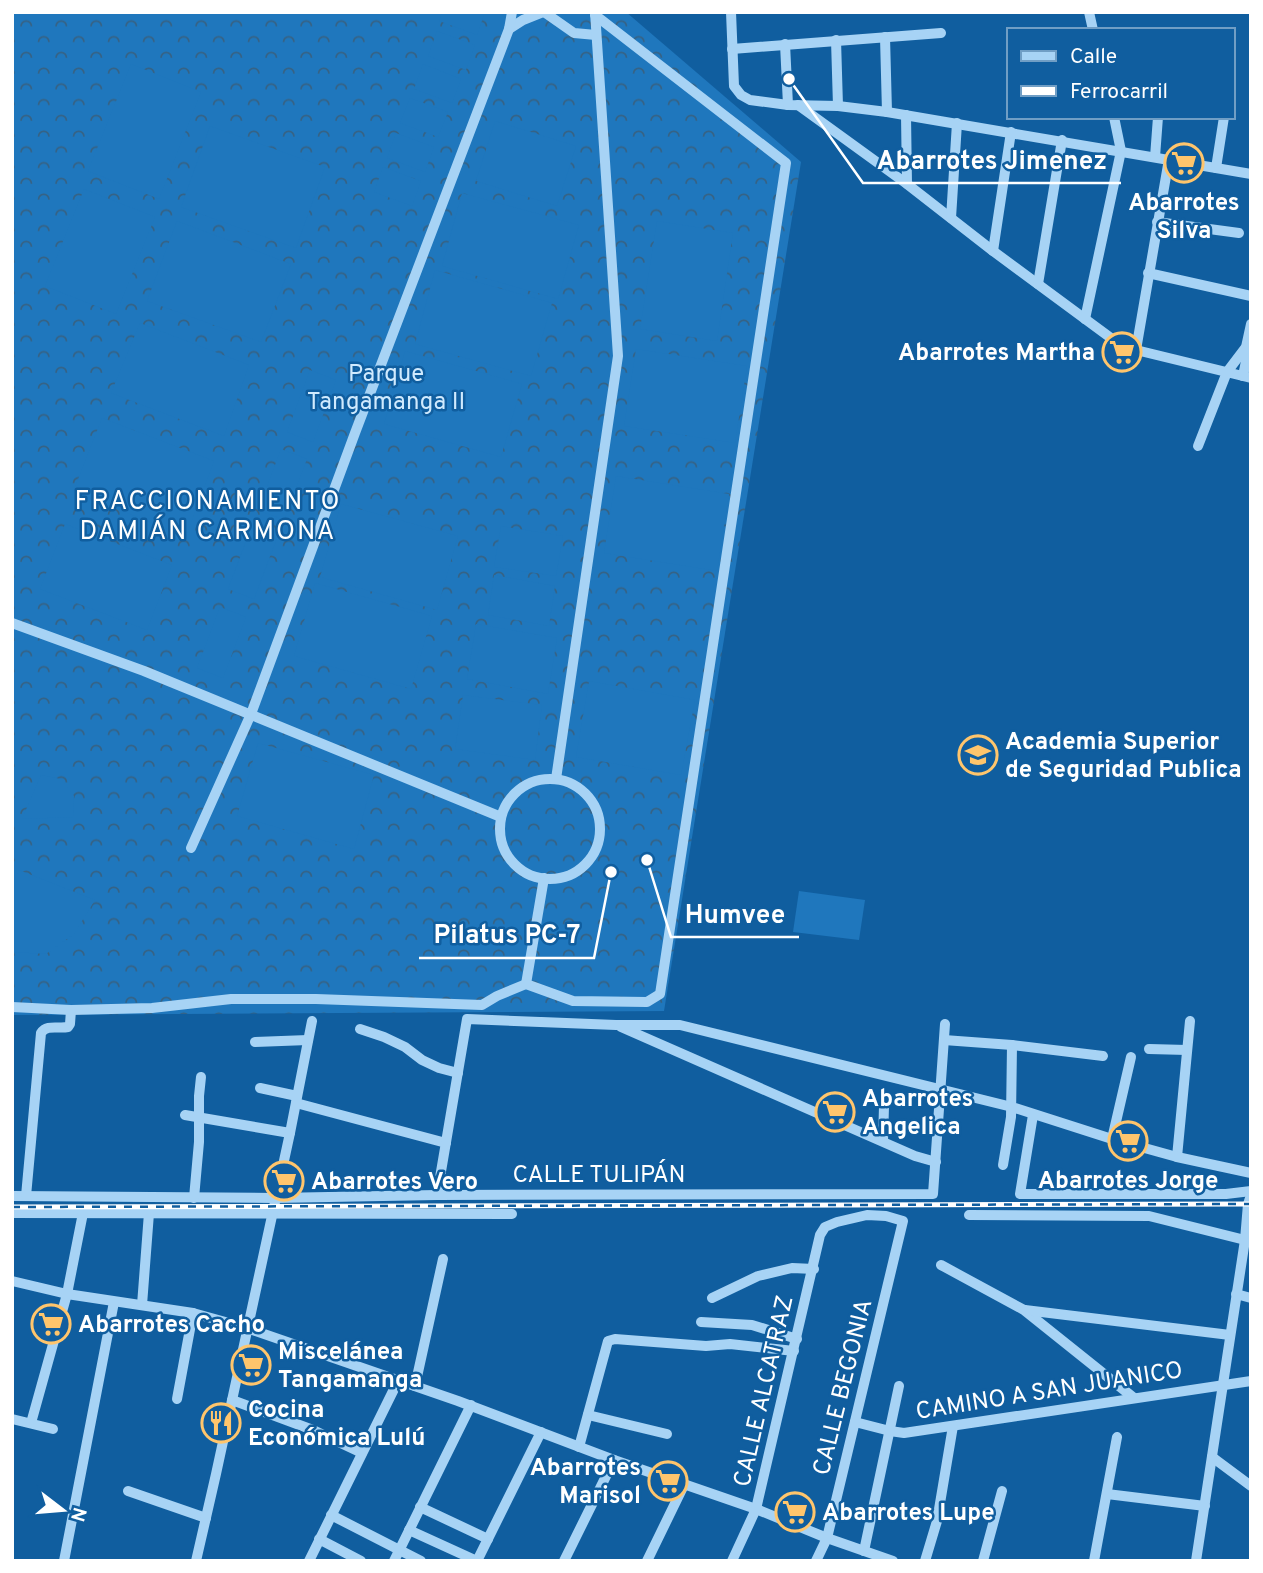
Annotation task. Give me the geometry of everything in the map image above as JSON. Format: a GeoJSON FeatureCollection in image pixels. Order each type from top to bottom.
{"type":"FeatureCollection","features":[{"type":"Feature","properties":{"kind":"street"},"geometry":{"type":"LineString","coordinates":[[191,848],[251,714],[509,29],[512,12]]}},
{"type":"Feature","properties":{"kind":"street"},"geometry":{"type":"LineString","coordinates":[[509,29],[543,12],[574,33],[596,35]]}},
{"type":"Feature","properties":{"kind":"street"},"geometry":{"type":"LineString","coordinates":[[731,12],[734,86],[741,95],[750,100],[887,112],[1251,174]]}},
{"type":"Feature","properties":{"kind":"street"},"geometry":{"type":"LineString","coordinates":[[556,779],[618,356],[595,14]]}},
{"type":"Feature","properties":{"kind":"street"},"geometry":{"type":"LineString","coordinates":[[12,1007],[71,1010],[152,1008],[231,999],[482,1005],[526,984],[573,1001],[647,1002],[660,994],[786,163],[595,14]]}},
{"type":"Feature","properties":{"kind":"street"},"geometry":{"type":"LineString","coordinates":[[732,49],[942,33]]}},
{"type":"Feature","properties":{"kind":"street"},"geometry":{"type":"LineString","coordinates":[[885,37],[887,112]]}},
{"type":"Feature","properties":{"kind":"street"},"geometry":{"type":"LineString","coordinates":[[835,40],[838,106]]}},
{"type":"Feature","properties":{"kind":"street"},"geometry":{"type":"LineString","coordinates":[[785,44],[793,105],[907,184],[1119,344],[1247,377],[1246,347],[1251,324]]}},
{"type":"Feature","properties":{"kind":"street"},"geometry":{"type":"LineString","coordinates":[[906,115],[907,184]]}},
{"type":"Feature","properties":{"kind":"street"},"geometry":{"type":"LineString","coordinates":[[1085,319],[1121,151],[1114,119]]}},
{"type":"Feature","properties":{"kind":"street"},"geometry":{"type":"LineString","coordinates":[[1154,157],[1158,119]]}},
{"type":"Feature","properties":{"kind":"street"},"geometry":{"type":"LineString","coordinates":[[1216,168],[1224,119]]}},
{"type":"Feature","properties":{"kind":"street"},"geometry":{"type":"LineString","coordinates":[[951,218],[957,123]]}},
{"type":"Feature","properties":{"kind":"street"},"geometry":{"type":"LineString","coordinates":[[993,251],[1011,132]]}},
{"type":"Feature","properties":{"kind":"street"},"geometry":{"type":"LineString","coordinates":[[1038,284],[1062,140]]}},
{"type":"Feature","properties":{"kind":"street"},"geometry":{"type":"LineString","coordinates":[[1136,350],[1169,159]]}},
{"type":"Feature","properties":{"kind":"street"},"geometry":{"type":"LineString","coordinates":[[1157,222],[1240,233]]}},
{"type":"Feature","properties":{"kind":"street"},"geometry":{"type":"LineString","coordinates":[[1148,273],[1251,296]]}},
{"type":"Feature","properties":{"kind":"street"},"geometry":{"type":"LineString","coordinates":[[1198,446],[1227,373],[1246,347]]}},
{"type":"Feature","properties":{"kind":"street"},"geometry":{"type":"LineString","coordinates":[[12,623],[144,671],[501,817]]}},
{"type":"Feature","properties":{"kind":"street"},"geometry":{"type":"LineString","coordinates":[[556,779],[581,789],[592,802],[599,818],[600,836],[594,852],[584,866],[573,874],[556,879],[523,871],[510,859],[502,844],[500,827],[508,801],[521,788],[536,780],[556,779]]}},
{"type":"Feature","properties":{"kind":"street"},"geometry":{"type":"LineString","coordinates":[[526,984],[544,878]]}},
{"type":"Feature","properties":{"kind":"street"},"geometry":{"type":"LineString","coordinates":[[26,1196],[41,1033],[48,1027],[68,1027],[71,1010]]}},
{"type":"Feature","properties":{"kind":"street"},"geometry":{"type":"LineString","coordinates":[[437,1195],[467,1019],[680,1025],[1012,1107],[1177,1157],[1251,1173]]}},
{"type":"Feature","properties":{"kind":"street"},"geometry":{"type":"LineString","coordinates":[[196,1561],[312,1021]]}},
{"type":"Feature","properties":{"kind":"street"},"geometry":{"type":"LineString","coordinates":[[1177,1157],[1190,1021]]}},
{"type":"Feature","properties":{"kind":"street"},"geometry":{"type":"LineString","coordinates":[[616,1025],[915,1156],[936,1161],[945,1024]]}},
{"type":"Feature","properties":{"kind":"street"},"geometry":{"type":"LineString","coordinates":[[360,1029],[395,1042],[439,1068],[458,1073]]}},
{"type":"Feature","properties":{"kind":"street"},"geometry":{"type":"LineString","coordinates":[[254,1042],[308,1040]]}},
{"type":"Feature","properties":{"kind":"street"},"geometry":{"type":"LineString","coordinates":[[944,1040],[1103,1056]]}},
{"type":"Feature","properties":{"kind":"street"},"geometry":{"type":"LineString","coordinates":[[1003,1165],[1012,1107],[1012,1045]]}},
{"type":"Feature","properties":{"kind":"street"},"geometry":{"type":"LineString","coordinates":[[1149,1049],[1187,1051]]}},
{"type":"Feature","properties":{"kind":"street"},"geometry":{"type":"LineString","coordinates":[[1112,1139],[1131,1057]]}},
{"type":"Feature","properties":{"kind":"street"},"geometry":{"type":"LineString","coordinates":[[194,1198],[201,1077]]}},
{"type":"Feature","properties":{"kind":"street"},"geometry":{"type":"LineString","coordinates":[[260,1088],[446,1143]]}},
{"type":"Feature","properties":{"kind":"street"},"geometry":{"type":"LineString","coordinates":[[883,1141],[884,1106]]}},
{"type":"Feature","properties":{"kind":"street"},"geometry":{"type":"LineString","coordinates":[[185,1115],[290,1133]]}},
{"type":"Feature","properties":{"kind":"street"},"geometry":{"type":"LineString","coordinates":[[1033,1115],[1020,1194],[1251,1193],[1196,1561]]}},
{"type":"Feature","properties":{"kind":"street","name":"CALLE TULIPÁN"},"geometry":{"type":"LineString","coordinates":[[12,1196],[275,1198],[933,1194],[936,1161]]}},
{"type":"Feature","properties":{"kind":"street"},"geometry":{"type":"LineString","coordinates":[[12,1213],[512,1214]]}},
{"type":"Feature","properties":{"kind":"street"},"geometry":{"type":"LineString","coordinates":[[31,1423],[67,1294],[83,1213]]}},
{"type":"Feature","properties":{"kind":"street"},"geometry":{"type":"LineString","coordinates":[[142,1306],[149,1213]]}},
{"type":"Feature","properties":{"kind":"street","name":"CALLE ALCATRAZ"},"geometry":{"type":"LineString","coordinates":[[732,1561],[756,1509],[820,1236],[825,1227],[836,1222],[867,1215],[904,1221]]}},
{"type":"Feature","properties":{"kind":"street"},"geometry":{"type":"LineString","coordinates":[[969,1215],[1149,1216],[1245,1240]]}},
{"type":"Feature","properties":{"kind":"street","name":"CALLE BEGONIA"},"geometry":{"type":"LineString","coordinates":[[816,1561],[827,1538],[904,1221]]}},
{"type":"Feature","properties":{"kind":"street"},"geometry":{"type":"LineString","coordinates":[[415,1386],[443,1259]]}},
{"type":"Feature","properties":{"kind":"street"},"geometry":{"type":"LineString","coordinates":[[941,1265],[1024,1310],[1134,1398]]}},
{"type":"Feature","properties":{"kind":"street"},"geometry":{"type":"LineString","coordinates":[[712,1298],[758,1276],[792,1268],[814,1269]]}},
{"type":"Feature","properties":{"kind":"street"},"geometry":{"type":"LineString","coordinates":[[12,1281],[67,1294],[193,1313],[247,1328],[471,1405],[893,1561]]}},
{"type":"Feature","properties":{"kind":"street"},"geometry":{"type":"LineString","coordinates":[[1237,1294],[1251,1298]]}},
{"type":"Feature","properties":{"kind":"street"},"geometry":{"type":"LineString","coordinates":[[64,1561],[114,1302]]}},
{"type":"Feature","properties":{"kind":"street"},"geometry":{"type":"LineString","coordinates":[[1024,1310],[1230,1335]]}},
{"type":"Feature","properties":{"kind":"street"},"geometry":{"type":"LineString","coordinates":[[177,1399],[193,1313]]}},
{"type":"Feature","properties":{"kind":"street"},"geometry":{"type":"LineString","coordinates":[[701,1322],[752,1325],[797,1339]]}},
{"type":"Feature","properties":{"kind":"street"},"geometry":{"type":"LineString","coordinates":[[579,1447],[608,1341],[615,1339],[706,1346],[730,1344],[794,1351]]}},
{"type":"Feature","properties":{"kind":"street"},"geometry":{"type":"LineString","coordinates":[[311,1560],[398,1381]]}},
{"type":"Feature","properties":{"kind":"street","name":"CAMINO A SAN JUANICO"},"geometry":{"type":"LineString","coordinates":[[855,1422],[904,1433],[1251,1381]]}},
{"type":"Feature","properties":{"kind":"street"},"geometry":{"type":"LineString","coordinates":[[864,1551],[899,1386]]}},
{"type":"Feature","properties":{"kind":"street"},"geometry":{"type":"LineString","coordinates":[[232,1400],[313,1430],[362,1453]]}},
{"type":"Feature","properties":{"kind":"street"},"geometry":{"type":"LineString","coordinates":[[394,1561],[471,1405]]}},
{"type":"Feature","properties":{"kind":"street"},"geometry":{"type":"LineString","coordinates":[[587,1415],[667,1434]]}},
{"type":"Feature","properties":{"kind":"street"},"geometry":{"type":"LineString","coordinates":[[12,1419],[53,1429]]}},
{"type":"Feature","properties":{"kind":"street"},"geometry":{"type":"LineString","coordinates":[[925,1561],[937,1521],[953,1426]]}},
{"type":"Feature","properties":{"kind":"street"},"geometry":{"type":"LineString","coordinates":[[409,1530],[477,1561],[541,1432]]}},
{"type":"Feature","properties":{"kind":"street"},"geometry":{"type":"LineString","coordinates":[[1094,1561],[1117,1437]]}},
{"type":"Feature","properties":{"kind":"street"},"geometry":{"type":"LineString","coordinates":[[1212,1457],[1251,1486]]}},
{"type":"Feature","properties":{"kind":"street"},"geometry":{"type":"LineString","coordinates":[[564,1561],[614,1460]]}},
{"type":"Feature","properties":{"kind":"street"},"geometry":{"type":"LineString","coordinates":[[647,1561],[684,1485]]}},
{"type":"Feature","properties":{"kind":"street"},"geometry":{"type":"LineString","coordinates":[[983,1561],[1002,1491]]}},
{"type":"Feature","properties":{"kind":"street"},"geometry":{"type":"LineString","coordinates":[[128,1492],[206,1518]]}},
{"type":"Feature","properties":{"kind":"street"},"geometry":{"type":"LineString","coordinates":[[1107,1494],[1205,1506]]}},
{"type":"Feature","properties":{"kind":"street"},"geometry":{"type":"LineString","coordinates":[[421,1507],[488,1539]]}},
{"type":"Feature","properties":{"kind":"street"},"geometry":{"type":"LineString","coordinates":[[331,1516],[421,1561]]}},
{"type":"Feature","properties":{"kind":"street"},"geometry":{"type":"LineString","coordinates":[[319,1539],[361,1561]]}},
{"type":"Feature","properties":{"kind":"green space","name":"Parque Tangamanga II"},"geometry":{"type":"Polygon","coordinates":[[[12,12],[626,12],[801,162],[664,1011],[12,1015],[12,12]]]}},
{"type":"Feature","properties":{"kind":"green space"},"geometry":{"type":"Polygon","coordinates":[[[442,12],[485,12],[477,35],[439,21],[442,12]]]}},
{"type":"Feature","properties":{"kind":"green space"},"geometry":{"type":"Polygon","coordinates":[[[437,31],[475,45],[466,70],[428,56],[437,31]]]}},
{"type":"Feature","properties":{"kind":"green space"},"geometry":{"type":"Polygon","coordinates":[[[131,64],[201,92],[159,199],[88,171],[131,64]]]}},
{"type":"Feature","properties":{"kind":"green space"},"geometry":{"type":"Polygon","coordinates":[[[423,64],[461,79],[452,103],[414,89],[423,64]]]}},
{"type":"Feature","properties":{"kind":"green space"},"geometry":{"type":"Polygon","coordinates":[[[410,98],[448,112],[438,137],[400,123],[410,98]]]}},
{"type":"Feature","properties":{"kind":"green space"},"geometry":{"type":"Polygon","coordinates":[[[495,121],[576,146],[557,206],[476,181],[495,121]]]}},
{"type":"Feature","properties":{"kind":"green space"},"geometry":{"type":"Polygon","coordinates":[[[210,126],[325,167],[296,248],[181,207],[210,126]]]}},
{"type":"Feature","properties":{"kind":"green space"},"geometry":{"type":"Polygon","coordinates":[[[396,133],[434,147],[425,172],[387,158],[396,133]]]}},
{"type":"Feature","properties":{"kind":"green space"},"geometry":{"type":"Polygon","coordinates":[[[383,167],[421,181],[412,206],[374,192],[383,167]]]}},
{"type":"Feature","properties":{"kind":"green space"},"geometry":{"type":"Polygon","coordinates":[[[84,189],[155,217],[116,314],[45,286],[84,189]]]}},
{"type":"Feature","properties":{"kind":"green space"},"geometry":{"type":"Polygon","coordinates":[[[462,193],[579,225],[558,299],[442,266],[462,193]]]}},
{"type":"Feature","properties":{"kind":"green space"},"geometry":{"type":"Polygon","coordinates":[[[177,221],[291,264],[261,342],[147,301],[177,221]]]}},
{"type":"Feature","properties":{"kind":"green space"},"geometry":{"type":"Polygon","coordinates":[[[657,221],[733,233],[717,341],[640,329],[657,221]]]}},
{"type":"Feature","properties":{"kind":"green space"},"geometry":{"type":"Polygon","coordinates":[[[435,270],[552,303],[531,376],[415,344],[435,270]]]}},
{"type":"Feature","properties":{"kind":"green space"},"geometry":{"type":"Polygon","coordinates":[[[140,323],[249,365],[224,436],[111,393],[140,323]]]}},
{"type":"Feature","properties":{"kind":"green space"},"geometry":{"type":"Polygon","coordinates":[[[636,349],[747,366],[735,443],[624,426],[636,349]]]}},
{"type":"Feature","properties":{"kind":"green space"},"geometry":{"type":"Polygon","coordinates":[[[405,351],[522,384],[501,457],[384,424],[405,351]]]}},
{"type":"Feature","properties":{"kind":"green space"},"geometry":{"type":"Polygon","coordinates":[[[310,370],[336,380],[313,442],[287,432],[310,370]]]}},
{"type":"Feature","properties":{"kind":"green space"},"geometry":{"type":"Polygon","coordinates":[[[102,418],[214,461],[186,536],[73,492],[102,418]]]}},
{"type":"Feature","properties":{"kind":"green space"},"geometry":{"type":"Polygon","coordinates":[[[281,449],[307,459],[284,520],[258,510],[281,449]]]}},
{"type":"Feature","properties":{"kind":"green space"},"geometry":{"type":"Polygon","coordinates":[[[616,476],[729,494],[717,571],[604,553],[616,476]]]}},
{"type":"Feature","properties":{"kind":"green space"},"geometry":{"type":"Polygon","coordinates":[[[341,504],[458,536],[437,610],[320,577],[341,504]]]}},
{"type":"Feature","properties":{"kind":"green space"},"geometry":{"type":"Polygon","coordinates":[[[65,524],[172,565],[147,630],[40,589],[65,524]]]}},
{"type":"Feature","properties":{"kind":"green space"},"geometry":{"type":"Polygon","coordinates":[[[501,526],[563,536],[556,576],[494,567],[501,526]]]}},
{"type":"Feature","properties":{"kind":"green space"},"geometry":{"type":"Polygon","coordinates":[[[251,528],[277,538],[254,599],[228,589],[251,528]]]}},
{"type":"Feature","properties":{"kind":"green space"},"geometry":{"type":"Polygon","coordinates":[[[494,575],[555,586],[549,626],[488,615],[494,575]]]}},
{"type":"Feature","properties":{"kind":"green space"},"geometry":{"type":"Polygon","coordinates":[[[315,583],[432,616],[411,689],[294,656],[315,583]]]}},
{"type":"Feature","properties":{"kind":"green space"},"geometry":{"type":"Polygon","coordinates":[[[220,607],[246,617],[223,678],[197,668],[220,607]]]}},
{"type":"Feature","properties":{"kind":"green space"},"geometry":{"type":"Polygon","coordinates":[[[476,624],[557,638],[548,694],[467,679],[476,624]]]}},
{"type":"Feature","properties":{"kind":"green space"},"geometry":{"type":"Polygon","coordinates":[[[589,681],[695,700],[681,775],[576,757],[589,681]]]}},
{"type":"Feature","properties":{"kind":"green space"},"geometry":{"type":"Polygon","coordinates":[[[463,695],[542,705],[535,760],[455,749],[463,695]]]}},
{"type":"Feature","properties":{"kind":"green space"},"geometry":{"type":"Polygon","coordinates":[[[258,743],[374,775],[354,849],[237,816],[258,743]]]}},
{"type":"Feature","properties":{"kind":"green space"},"geometry":{"type":"Polygon","coordinates":[[[41,775],[61,779],[74,796],[73,817],[22,819],[41,775]]]}},
{"type":"Feature","properties":{"kind":"green space"},"geometry":{"type":"Polygon","coordinates":[[[19,870],[95,900],[74,934],[46,954],[12,952],[12,885],[19,870]]]}},
{"type":"Feature","properties":{"kind":"green space"},"geometry":{"type":"Polygon","coordinates":[[[799,891],[865,900],[859,940],[793,932],[799,891]]]}},
{"type":"Feature","properties":{"kind":"railway"},"geometry":{"type":"LineString","coordinates":[[12,1207],[1251,1204]]}},
{"type":"Feature","properties":{"kind":"place","name":"Abarrotes Jimenez"},"geometry":{"type":"Point","coordinates":[789,79]}},
{"type":"Feature","properties":{"kind":"place","name":"Abarrotes Silva"},"geometry":{"type":"Point","coordinates":[1184,163]}},
{"type":"Feature","properties":{"kind":"place","name":"Abarrotes Martha"},"geometry":{"type":"Point","coordinates":[1122,352]}},
{"type":"Feature","properties":{"kind":"place","name":"Academia Superior de Seguridad Publica"},"geometry":{"type":"Point","coordinates":[978,755]}},
{"type":"Feature","properties":{"kind":"place","name":"Humvee"},"geometry":{"type":"Point","coordinates":[647,860]}},
{"type":"Feature","properties":{"kind":"place","name":"Pilatus PC-7"},"geometry":{"type":"Point","coordinates":[611,872]}},
{"type":"Feature","properties":{"kind":"place","name":"Abarrotes Angelica"},"geometry":{"type":"Point","coordinates":[835,1112]}},
{"type":"Feature","properties":{"kind":"place","name":"Abarrotes Jorge"},"geometry":{"type":"Point","coordinates":[1128,1141]}},
{"type":"Feature","properties":{"kind":"place","name":"Abarrotes Vero"},"geometry":{"type":"Point","coordinates":[284,1181]}},
{"type":"Feature","properties":{"kind":"place","name":"Abarrotes Cacho"},"geometry":{"type":"Point","coordinates":[51,1324]}},
{"type":"Feature","properties":{"kind":"place","name":"Miscelánea Tangamanga"},"geometry":{"type":"Point","coordinates":[251,1365]}},
{"type":"Feature","properties":{"kind":"place","name":"Cocina Económica Lulú"},"geometry":{"type":"Point","coordinates":[221,1423]}},
{"type":"Feature","properties":{"kind":"place","name":"Abarrotes Marisol"},"geometry":{"type":"Point","coordinates":[668,1481]}},
{"type":"Feature","properties":{"kind":"place","name":"Abarrotes Lupe"},"geometry":{"type":"Point","coordinates":[795,1512]}},
{"type":"Feature","properties":{"kind":"district","name":"FRACCIONAMIENTO DAMIÁN CARMONA"},"geometry":{"type":"Point","coordinates":[208,515]}}]}
